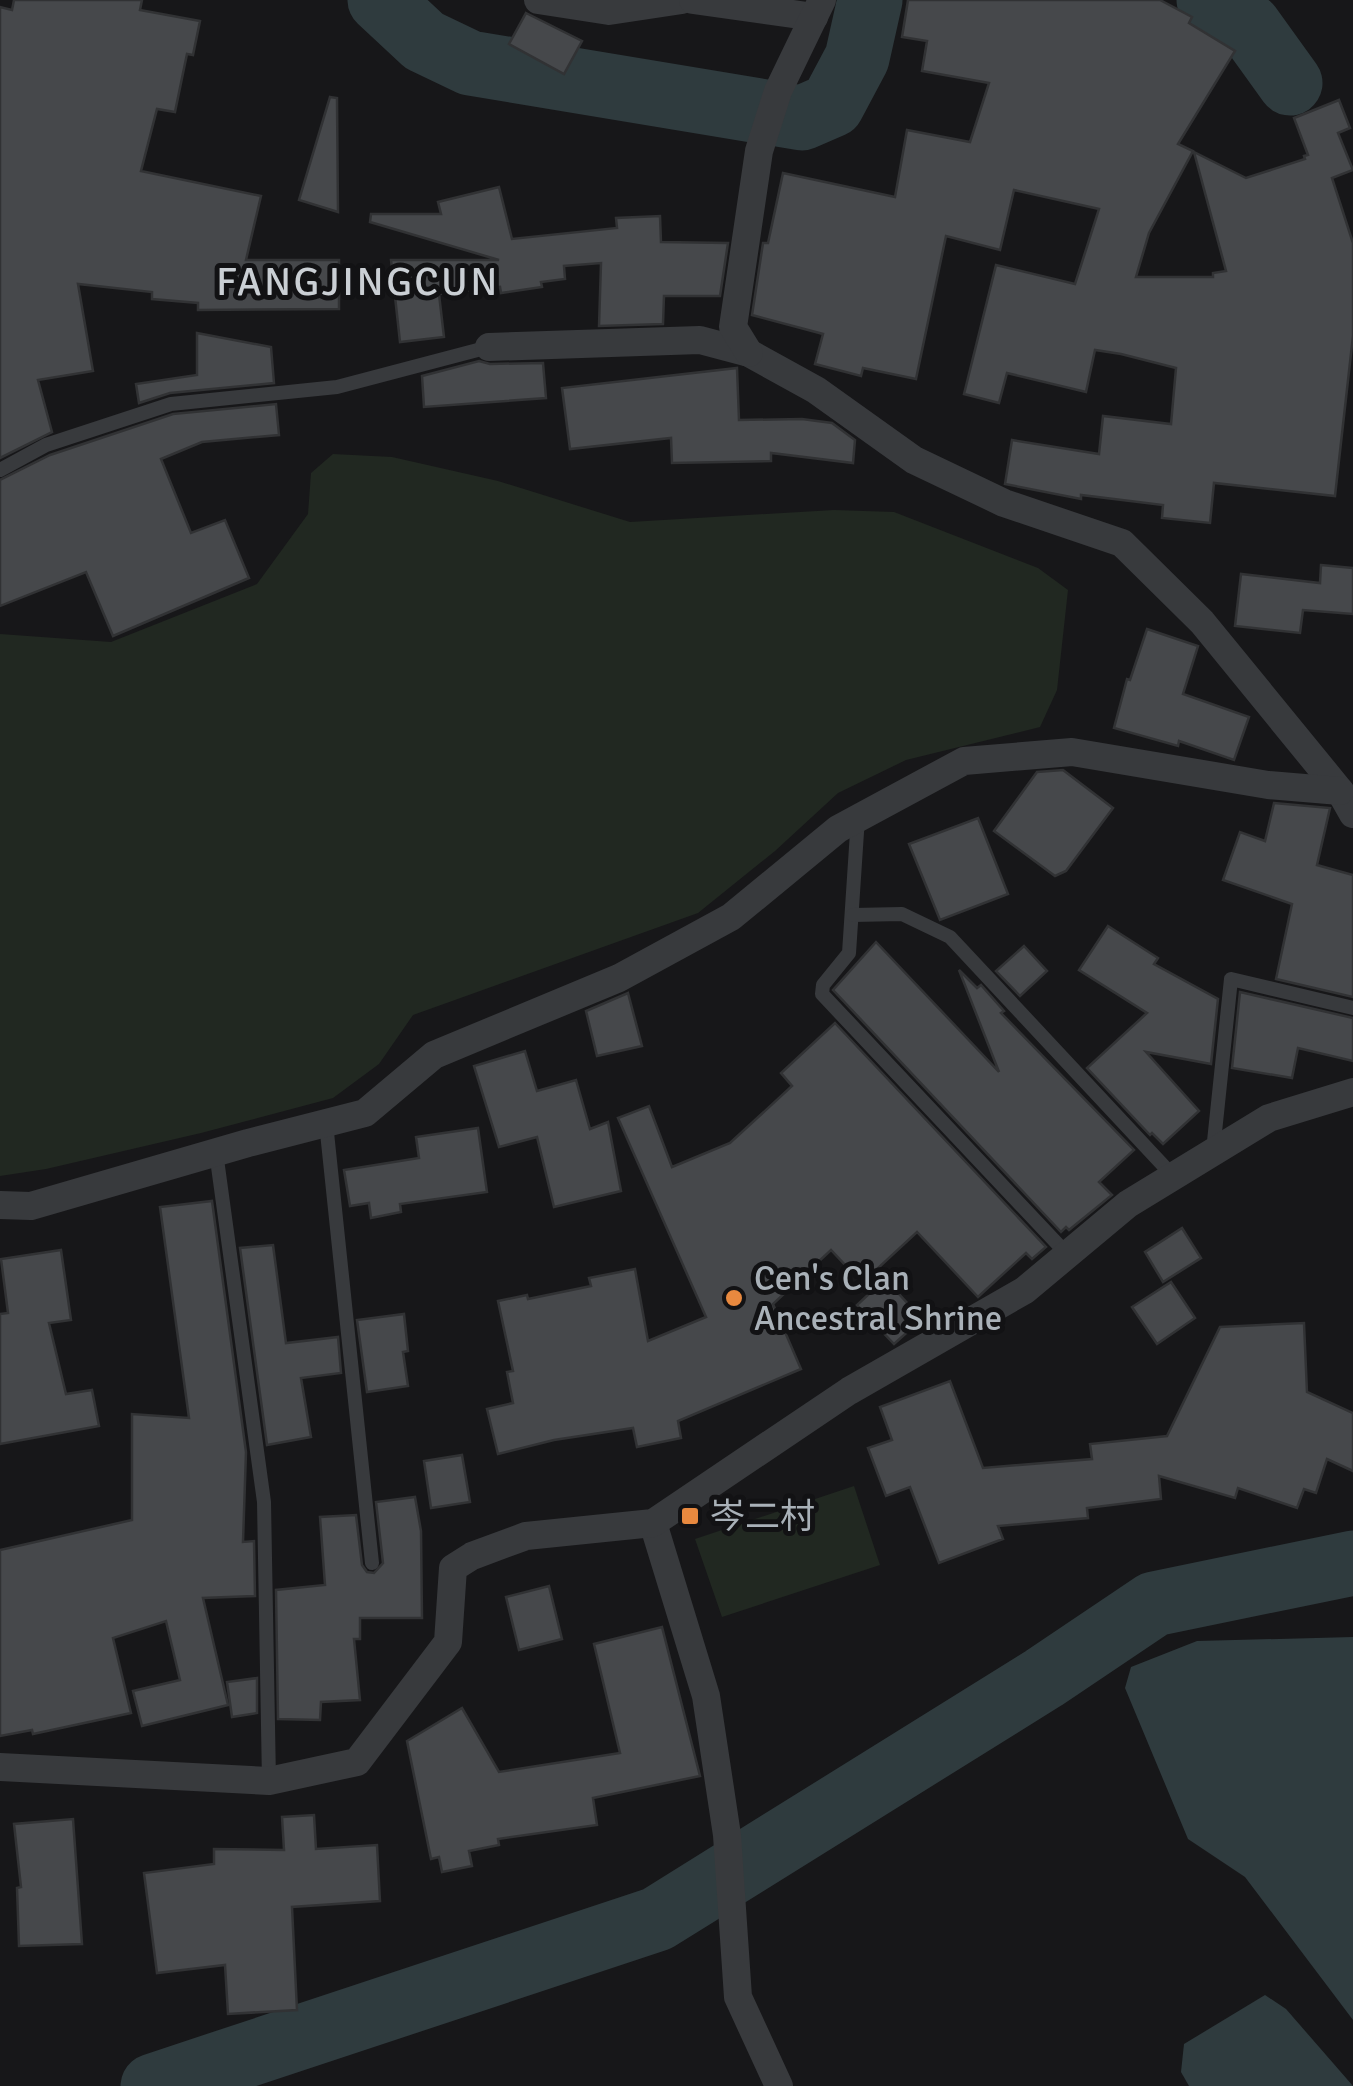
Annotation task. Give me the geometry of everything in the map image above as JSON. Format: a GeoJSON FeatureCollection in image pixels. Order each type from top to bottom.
{"type":"FeatureCollection","features":[{"type":"Feature","properties":{"kind":"street"},"geometry":{"type":"LineString","coordinates":[[538,0],[609,11],[682,0]]}},
{"type":"Feature","properties":{"kind":"street"},"geometry":{"type":"LineString","coordinates":[[693,0],[818,8],[778,92],[758,151],[733,327],[748,353]]}},
{"type":"Feature","properties":{"kind":"street"},"geometry":{"type":"LineString","coordinates":[[488,348],[700,340],[748,353],[816,390],[914,460],[1004,503],[1122,543],[1202,622],[1346,802]]}},
{"type":"Feature","properties":{"kind":"street"},"geometry":{"type":"LineString","coordinates":[[0,1204],[31,1206],[365,1113],[434,1055],[619,978],[731,917],[838,829],[964,761],[1072,752],[1346,802]]}},
{"type":"Feature","properties":{"kind":"street"},"geometry":{"type":"LineString","coordinates":[[0,1767],[269,1781],[357,1762],[448,1642],[454,1568],[472,1556],[526,1536],[653,1523],[849,1391],[1025,1290],[1128,1204],[1269,1118],[1353,1092]]}},
{"type":"Feature","properties":{"kind":"street"},"geometry":{"type":"LineString","coordinates":[[653,1523],[706,1696],[727,1835],[738,1997],[778,2086]]}},
{"type":"Feature","properties":{"kind":"lane"},"geometry":{"type":"LineString","coordinates":[[0,470],[46,445],[171,404],[338,387],[488,348]]}},
{"type":"Feature","properties":{"kind":"lane"},"geometry":{"type":"LineString","coordinates":[[858,818],[848,953],[823,985],[822,994],[1067,1254]]}},
{"type":"Feature","properties":{"kind":"lane"},"geometry":{"type":"LineString","coordinates":[[853,915],[902,914],[950,937],[1174,1177]]}},
{"type":"Feature","properties":{"kind":"lane"},"geometry":{"type":"LineString","coordinates":[[1213,1152],[1232,979],[1353,1008]]}},
{"type":"Feature","properties":{"kind":"lane"},"geometry":{"type":"LineString","coordinates":[[326,1123],[372,1563]]}},
{"type":"Feature","properties":{"kind":"lane"},"geometry":{"type":"LineString","coordinates":[[216,1152],[264,1502],[269,1781]]}},
{"type":"Feature","properties":{"kind":"shaded area"},"geometry":{"type":"Polygon","coordinates":[[[333,454],[392,457],[498,481],[630,522],[834,510],[894,512],[1038,568],[1068,590],[1057,690],[1040,727],[906,760],[838,793],[775,851],[698,913],[413,1015],[379,1064],[333,1098],[201,1133],[0,1176],[0,634],[111,642],[257,584],[308,514],[311,473],[333,454]]]}},
{"type":"Feature","properties":{"kind":"shaded area"},"geometry":{"type":"Polygon","coordinates":[[[854,1486],[880,1565],[722,1617],[695,1539],[854,1486]]]}},
{"type":"Feature","properties":{"kind":"shaded area"},"geometry":{"type":"Polygon","coordinates":[[[1353,1637],[1353,2020],[1245,1877],[1188,1839],[1125,1688],[1131,1667],[1197,1641],[1353,1637]]]}},
{"type":"Feature","properties":{"kind":"shaded area"},"geometry":{"type":"Polygon","coordinates":[[[1265,1995],[1286,2009],[1353,2086],[1189,2086],[1181,2072],[1184,2044],[1265,1995]]]}},
{"type":"Feature","properties":{"kind":"building"},"geometry":{"type":"Polygon","coordinates":[[[14,0],[142,0],[140,10],[200,21],[193,55],[187,54],[175,112],[157,109],[141,171],[261,196],[246,260],[339,260],[339,309],[198,310],[198,303],[152,299],[152,292],[78,284],[93,371],[38,380],[52,432],[0,458],[0,7],[12,10],[14,0]]]}},
{"type":"Feature","properties":{"kind":"building"},"geometry":{"type":"Polygon","coordinates":[[[908,0],[1160,0],[1192,17],[1189,23],[1235,51],[1178,144],[1193,151],[1149,233],[1136,277],[1213,277],[1213,273],[1226,271],[1194,152],[1246,178],[1305,159],[1308,155],[1294,118],[1339,100],[1350,128],[1338,133],[1353,170],[1332,178],[1353,243],[1353,336],[1335,496],[1214,483],[1210,523],[1162,518],[1163,505],[1081,495],[1081,499],[1005,484],[1012,440],[1099,454],[1103,416],[1171,424],[1176,368],[1095,350],[1086,392],[1007,373],[999,403],[964,394],[996,265],[1075,284],[1099,209],[1014,190],[1000,250],[946,236],[916,379],[863,368],[861,376],[815,364],[823,334],[752,315],[763,243],[768,243],[783,173],[895,197],[907,130],[970,142],[989,83],[922,71],[927,41],[902,37],[908,0]]]}},
{"type":"Feature","properties":{"kind":"building"},"geometry":{"type":"Polygon","coordinates":[[[526,13],[582,41],[564,74],[509,44],[526,13]]]}},
{"type":"Feature","properties":{"kind":"building"},"geometry":{"type":"Polygon","coordinates":[[[330,97],[337,98],[338,212],[299,200],[330,97]]]}},
{"type":"Feature","properties":{"kind":"building"},"geometry":{"type":"Polygon","coordinates":[[[499,187],[512,239],[617,228],[616,218],[660,216],[661,242],[728,243],[720,296],[664,296],[663,324],[599,326],[601,263],[564,266],[565,279],[541,282],[542,287],[501,293],[500,287],[439,294],[444,337],[400,342],[391,260],[499,260],[370,222],[371,214],[441,214],[438,202],[499,187]]]}},
{"type":"Feature","properties":{"kind":"building"},"geometry":{"type":"Polygon","coordinates":[[[197,333],[271,347],[274,383],[170,393],[139,403],[136,384],[197,375],[197,333]]]}},
{"type":"Feature","properties":{"kind":"building"},"geometry":{"type":"Polygon","coordinates":[[[479,361],[543,363],[546,398],[424,407],[422,376],[479,361]]]}},
{"type":"Feature","properties":{"kind":"building"},"geometry":{"type":"Polygon","coordinates":[[[737,368],[739,420],[802,419],[832,423],[855,440],[853,463],[771,453],[771,461],[672,463],[671,438],[570,449],[562,388],[737,368]]]}},
{"type":"Feature","properties":{"kind":"building"},"geometry":{"type":"Polygon","coordinates":[[[276,404],[279,435],[202,442],[161,459],[191,533],[225,520],[249,578],[113,636],[86,572],[0,606],[0,480],[50,455],[173,414],[276,404]]]}},
{"type":"Feature","properties":{"kind":"building"},"geometry":{"type":"Polygon","coordinates":[[[1321,565],[1353,568],[1353,614],[1303,610],[1300,633],[1235,626],[1241,574],[1320,583],[1321,565]]]}},
{"type":"Feature","properties":{"kind":"building"},"geometry":{"type":"Polygon","coordinates":[[[1147,629],[1198,646],[1183,694],[1249,717],[1234,760],[1179,741],[1178,746],[1114,728],[1127,679],[1130,680],[1147,629]]]}},
{"type":"Feature","properties":{"kind":"building"},"geometry":{"type":"Polygon","coordinates":[[[1063,770],[1113,808],[1066,871],[1055,876],[994,831],[1037,772],[1063,770]]]}},
{"type":"Feature","properties":{"kind":"building"},"geometry":{"type":"Polygon","coordinates":[[[1274,803],[1330,808],[1317,865],[1353,875],[1353,997],[1276,979],[1292,904],[1223,880],[1240,832],[1265,841],[1274,803]]]}},
{"type":"Feature","properties":{"kind":"building"},"geometry":{"type":"Polygon","coordinates":[[[978,818],[1008,894],[940,920],[909,844],[978,818]]]}},
{"type":"Feature","properties":{"kind":"building"},"geometry":{"type":"Polygon","coordinates":[[[1108,926],[1158,958],[1154,964],[1218,999],[1211,1064],[1146,1052],[1199,1111],[1163,1144],[1087,1068],[1147,1013],[1079,970],[1108,926]]]}},
{"type":"Feature","properties":{"kind":"building"},"geometry":{"type":"Polygon","coordinates":[[[876,942],[999,1072],[959,970],[977,988],[981,985],[1004,1011],[1001,1013],[1134,1150],[1099,1182],[1112,1195],[1069,1230],[1066,1227],[1061,1232],[833,990],[876,942]]]}},
{"type":"Feature","properties":{"kind":"building"},"geometry":{"type":"Polygon","coordinates":[[[1024,946],[1047,971],[1020,996],[996,971],[1024,946]]]}},
{"type":"Feature","properties":{"kind":"building"},"geometry":{"type":"Polygon","coordinates":[[[1240,992],[1353,1018],[1353,1061],[1298,1048],[1292,1078],[1232,1068],[1240,992]]]}},
{"type":"Feature","properties":{"kind":"building"},"geometry":{"type":"Polygon","coordinates":[[[628,993],[642,1046],[597,1056],[586,1011],[628,993]]]}},
{"type":"Feature","properties":{"kind":"building"},"geometry":{"type":"Polygon","coordinates":[[[835,1023],[1046,1247],[1032,1259],[1026,1253],[978,1297],[917,1232],[862,1283],[831,1250],[773,1304],[801,1369],[678,1421],[681,1438],[637,1447],[633,1428],[554,1440],[498,1454],[487,1409],[513,1403],[507,1372],[513,1371],[498,1301],[591,1286],[589,1278],[635,1269],[648,1341],[706,1317],[618,1118],[649,1106],[672,1167],[730,1143],[792,1086],[781,1073],[835,1023]]]}},
{"type":"Feature","properties":{"kind":"building"},"geometry":{"type":"Polygon","coordinates":[[[525,1051],[537,1091],[576,1080],[590,1129],[608,1122],[621,1191],[554,1207],[537,1137],[499,1147],[474,1066],[525,1051]]]}},
{"type":"Feature","properties":{"kind":"building"},"geometry":{"type":"Polygon","coordinates":[[[478,1128],[487,1192],[400,1204],[401,1212],[371,1218],[369,1203],[350,1206],[344,1170],[419,1158],[416,1137],[478,1128]]]}},
{"type":"Feature","properties":{"kind":"building"},"geometry":{"type":"Polygon","coordinates":[[[212,1201],[246,1452],[243,1542],[254,1541],[255,1596],[203,1598],[228,1705],[142,1726],[133,1691],[180,1680],[166,1621],[113,1638],[131,1713],[33,1734],[32,1730],[0,1736],[0,1550],[132,1520],[132,1414],[189,1418],[160,1207],[212,1201]]]}},
{"type":"Feature","properties":{"kind":"building"},"geometry":{"type":"Polygon","coordinates":[[[1182,1228],[1201,1258],[1163,1282],[1145,1252],[1182,1228]]]}},
{"type":"Feature","properties":{"kind":"building"},"geometry":{"type":"Polygon","coordinates":[[[273,1245],[286,1343],[338,1337],[341,1373],[301,1378],[311,1437],[267,1445],[240,1248],[273,1245]]]}},
{"type":"Feature","properties":{"kind":"building"},"geometry":{"type":"Polygon","coordinates":[[[61,1250],[71,1320],[49,1323],[66,1394],[92,1390],[99,1426],[0,1444],[0,1314],[8,1313],[1,1259],[61,1250]]]}},
{"type":"Feature","properties":{"kind":"building"},"geometry":{"type":"Polygon","coordinates":[[[885,1279],[922,1319],[894,1344],[857,1305],[885,1279]]]}},
{"type":"Feature","properties":{"kind":"building"},"geometry":{"type":"Polygon","coordinates":[[[1171,1282],[1195,1318],[1157,1344],[1132,1307],[1171,1282]]]}},
{"type":"Feature","properties":{"kind":"building"},"geometry":{"type":"Polygon","coordinates":[[[404,1314],[408,1351],[403,1352],[408,1386],[367,1392],[357,1320],[404,1314]]]}},
{"type":"Feature","properties":{"kind":"building"},"geometry":{"type":"Polygon","coordinates":[[[1304,1323],[1307,1392],[1353,1413],[1353,1471],[1327,1459],[1316,1493],[1304,1489],[1297,1508],[1238,1488],[1235,1498],[1159,1476],[1161,1499],[1087,1508],[1088,1518],[998,1526],[1003,1539],[939,1563],[910,1487],[886,1496],[868,1448],[892,1440],[880,1407],[950,1381],[983,1468],[1092,1459],[1090,1444],[1167,1436],[1220,1327],[1304,1323]]]}},
{"type":"Feature","properties":{"kind":"building"},"geometry":{"type":"Polygon","coordinates":[[[462,1455],[470,1502],[431,1508],[424,1461],[462,1455]]]}},
{"type":"Feature","properties":{"kind":"building"},"geometry":{"type":"Polygon","coordinates":[[[415,1497],[421,1531],[422,1618],[360,1618],[360,1639],[354,1639],[360,1700],[321,1702],[320,1720],[278,1719],[276,1590],[325,1585],[320,1517],[356,1515],[362,1565],[367,1572],[374,1573],[383,1563],[376,1502],[415,1497]]]}},
{"type":"Feature","properties":{"kind":"building"},"geometry":{"type":"Polygon","coordinates":[[[549,1586],[562,1639],[519,1650],[506,1597],[549,1586]]]}},
{"type":"Feature","properties":{"kind":"building"},"geometry":{"type":"Polygon","coordinates":[[[662,1627],[700,1776],[593,1798],[597,1825],[498,1839],[499,1845],[469,1851],[472,1866],[442,1872],[439,1857],[431,1859],[407,1741],[462,1708],[499,1772],[620,1753],[594,1644],[662,1627]]]}},
{"type":"Feature","properties":{"kind":"building"},"geometry":{"type":"Polygon","coordinates":[[[257,1678],[257,1713],[232,1717],[227,1682],[257,1678]]]}},
{"type":"Feature","properties":{"kind":"building"},"geometry":{"type":"Polygon","coordinates":[[[314,1815],[316,1849],[377,1845],[380,1901],[292,1907],[297,2010],[228,2014],[225,1965],[157,1973],[144,1873],[214,1864],[214,1849],[284,1850],[282,1817],[314,1815]]]}},
{"type":"Feature","properties":{"kind":"building"},"geometry":{"type":"Polygon","coordinates":[[[73,1819],[82,1944],[19,1946],[17,1888],[21,1887],[14,1824],[73,1819]]]}},
{"type":"Feature","properties":{"kind":"waterway"},"geometry":{"type":"LineString","coordinates":[[380,0],[424,41],[470,63],[802,118],[832,105],[857,58],[870,0]]}},
{"type":"Feature","properties":{"kind":"waterway"},"geometry":{"type":"LineString","coordinates":[[1209,0],[1249,26],[1290,83]]}},
{"type":"Feature","properties":{"kind":"waterway"},"geometry":{"type":"LineString","coordinates":[[153,2086],[657,1919],[1044,1678],[1154,1604],[1353,1563]]}},
{"type":"Feature","properties":{"kind":"place","name":"Cen's Clan Ancestral Shrine"},"geometry":{"type":"Point","coordinates":[734,1298]}},
{"type":"Feature","properties":{"kind":"place","name":"岑二村"},"geometry":{"type":"Point","coordinates":[690,1516]}},
{"type":"Feature","properties":{"kind":"district","name":"FANGJINGCUN"},"geometry":{"type":"Point","coordinates":[358,282]}}]}
